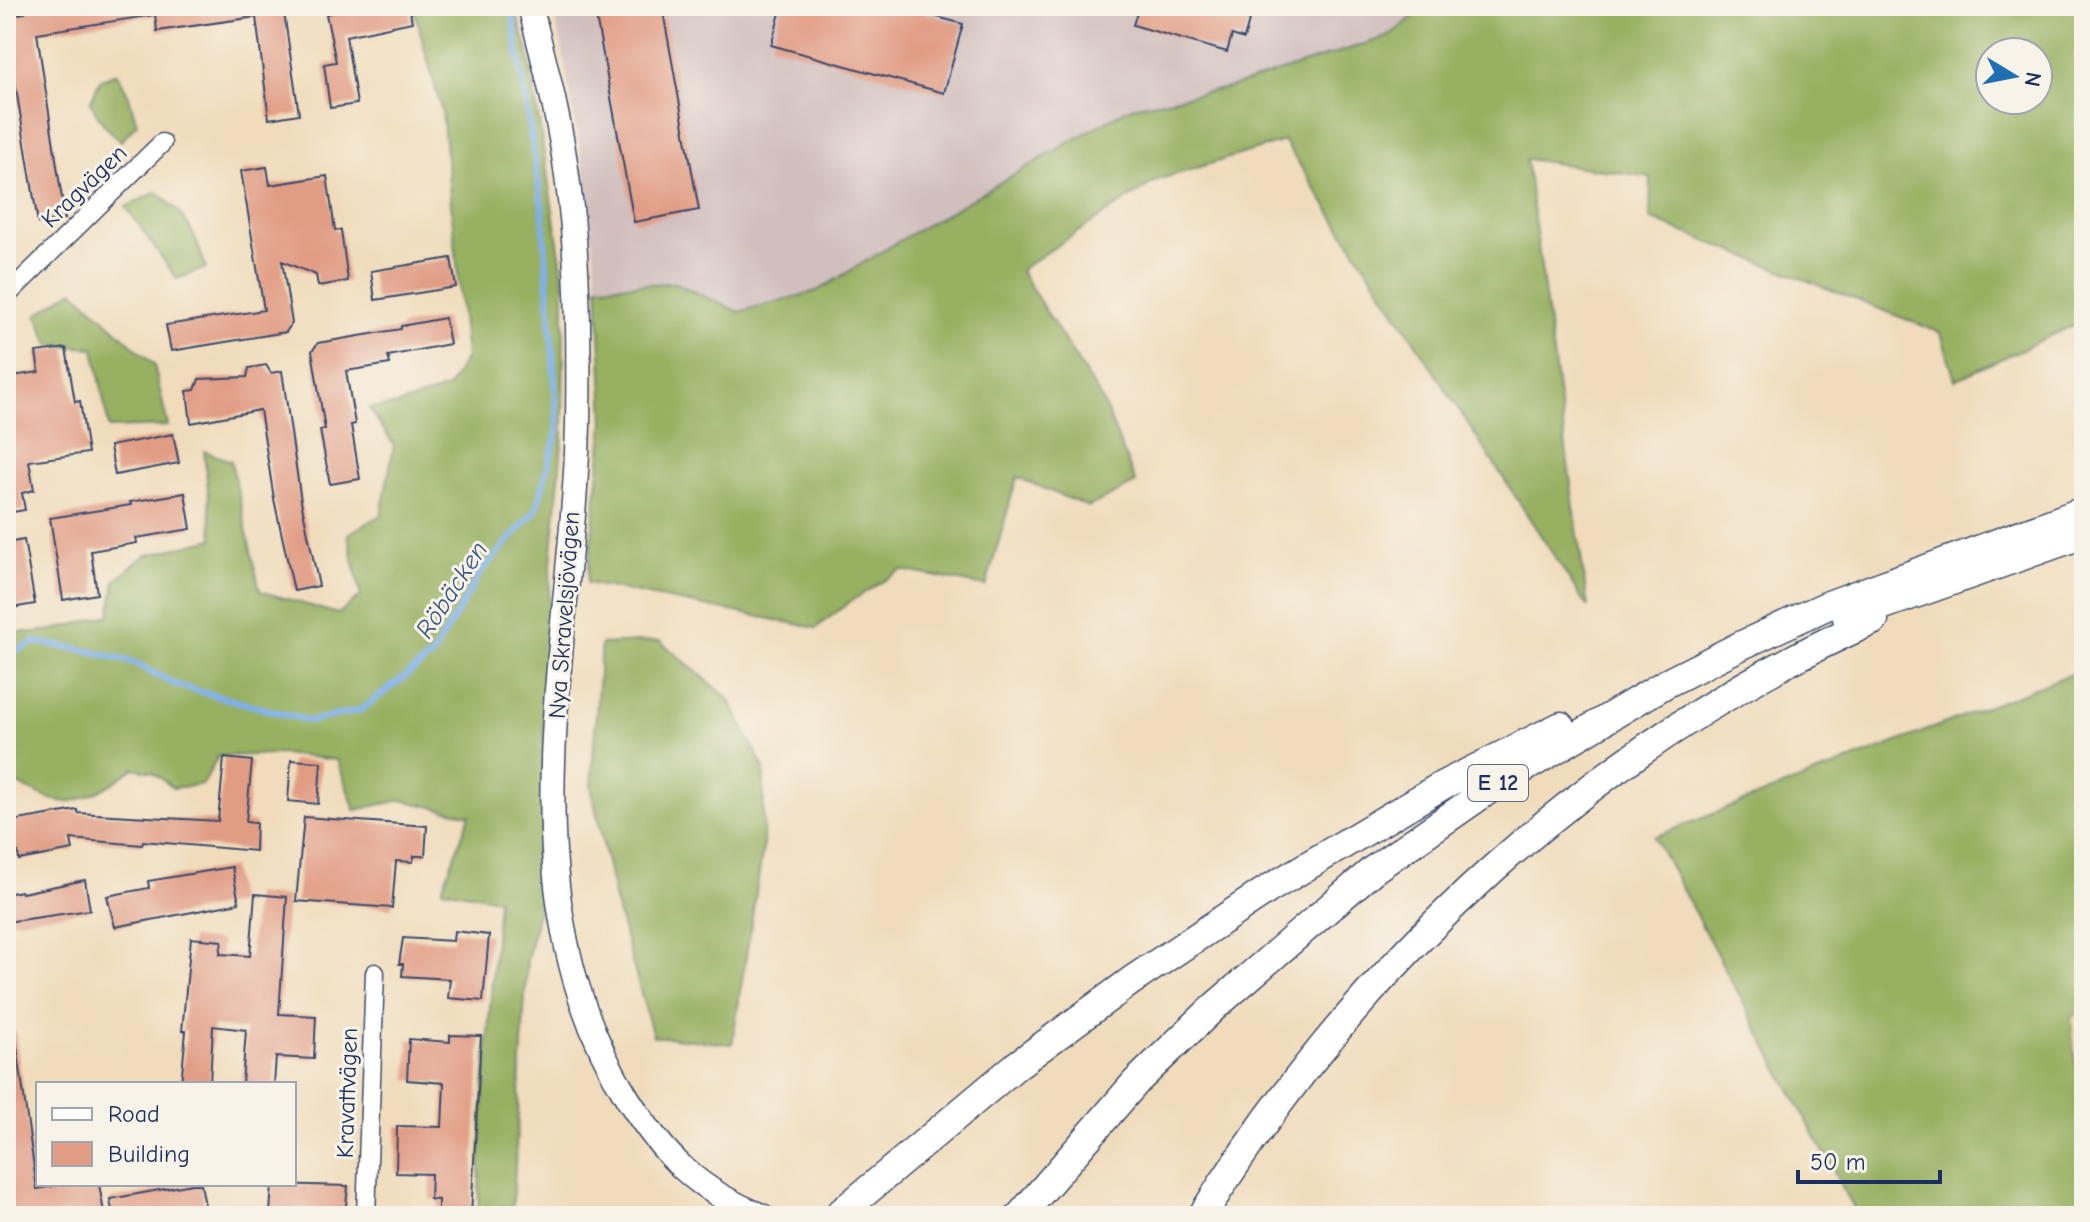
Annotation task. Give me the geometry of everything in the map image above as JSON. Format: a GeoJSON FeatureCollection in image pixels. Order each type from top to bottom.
{"type":"FeatureCollection","features":[{"type":"Feature","properties":{"kind":"highway","name":"E 12"},"geometry":{"type":"LineString","coordinates":[[1020,1216],[1136,1082],[1213,1008],[1373,870],[1491,788],[1665,684],[1826,606],[2084,511]]}},
{"type":"Feature","properties":{"kind":"highway","name":"E 12"},"geometry":{"type":"LineString","coordinates":[[1042,1216],[1149,1093],[1222,1020],[1380,885],[1498,801],[1744,660],[1831,624],[2084,534]]}},
{"type":"Feature","properties":{"kind":"highway"},"geometry":{"type":"LineString","coordinates":[[1202,1216],[1266,1120],[1325,1042],[1414,944],[1474,886],[1562,811],[1661,739],[1752,683],[1844,633],[1974,575]]}},
{"type":"Feature","properties":{"kind":"highway"},"geometry":{"type":"LineString","coordinates":[[837,1216],[1017,1065],[1131,981],[1267,890],[1443,785],[1570,721],[1665,684]]}},
{"type":"Feature","properties":{"kind":"main road","name":"Nya Skravelsjövägen"},"geometry":{"type":"LineString","coordinates":[[530,6],[568,182],[577,282],[578,427],[551,791],[557,902],[580,993],[598,1041],[648,1130],[674,1162],[703,1187],[735,1206],[762,1216]]}},
{"type":"Feature","properties":{"kind":"main road","name":"Nya Skravelsjövägen"},"geometry":{"type":"LineString","coordinates":[[703,1187],[725,1216]]}},
{"type":"Feature","properties":{"kind":"street","name":"Kragvägen"},"geometry":{"type":"LineString","coordinates":[[6,296],[162,143]]}},
{"type":"Feature","properties":{"kind":"street","name":"Kravattvägen"},"geometry":{"type":"LineString","coordinates":[[366,1216],[375,973]]}},
{"type":"Feature","properties":{"kind":"shaded area"},"geometry":{"type":"Polygon","coordinates":[[[551,6],[1427,6],[1389,36],[1229,88],[1131,107],[817,291],[739,312],[675,283],[598,286],[585,176],[561,43],[551,6]]]}},
{"type":"Feature","properties":{"kind":"green space"},"geometry":{"type":"Polygon","coordinates":[[[413,6],[514,6],[528,51],[564,281],[563,433],[544,681],[543,890],[527,960],[512,1216],[478,1216],[498,899],[442,889],[470,815],[401,800],[355,810],[337,760],[283,754],[218,756],[203,784],[173,788],[153,772],[134,768],[97,792],[72,801],[47,798],[6,778],[6,630],[45,631],[110,615],[115,581],[144,556],[213,539],[204,451],[231,461],[260,591],[338,614],[361,596],[348,534],[381,515],[394,445],[369,408],[397,405],[448,388],[466,357],[442,112],[413,6]]]}},
{"type":"Feature","properties":{"kind":"green space"},"geometry":{"type":"Polygon","coordinates":[[[1427,6],[2084,6],[2084,320],[1955,380],[1941,333],[1650,219],[1651,177],[1526,159],[1588,608],[1284,141],[1157,180],[1020,270],[1103,402],[1136,483],[1088,507],[1017,477],[986,586],[901,570],[848,603],[816,628],[587,583],[604,422],[598,286],[675,283],[739,312],[817,291],[1131,107],[1229,88],[1389,36],[1427,6]]]}},
{"type":"Feature","properties":{"kind":"green space"},"geometry":{"type":"Polygon","coordinates":[[[117,73],[128,94],[137,124],[121,141],[104,125],[90,102],[101,79],[117,73]]]}},
{"type":"Feature","properties":{"kind":"green space"},"geometry":{"type":"Polygon","coordinates":[[[157,192],[188,225],[206,268],[177,279],[126,207],[157,192]]]}},
{"type":"Feature","properties":{"kind":"green space"},"geometry":{"type":"Polygon","coordinates":[[[73,290],[154,365],[168,426],[109,428],[94,348],[49,345],[37,315],[73,290]]]}},
{"type":"Feature","properties":{"kind":"green space"},"geometry":{"type":"Polygon","coordinates":[[[660,641],[729,699],[764,769],[763,848],[732,1044],[653,1036],[615,901],[591,786],[601,644],[660,641]]]}},
{"type":"Feature","properties":{"kind":"green space"},"geometry":{"type":"Polygon","coordinates":[[[2084,669],[2084,1216],[1858,1216],[1654,837],[2084,669]]]}},
{"type":"Feature","properties":{"kind":"sand"},"geometry":{"type":"Polygon","coordinates":[[[2084,1009],[2084,1060],[2075,1064],[2071,1018],[2084,1009]]]}},
{"type":"Feature","properties":{"kind":"building"},"geometry":{"type":"Polygon","coordinates":[[[24,6],[154,6],[154,15],[37,33],[65,219],[38,223],[6,27],[6,24],[15,23],[14,15],[25,13],[24,6]]]}},
{"type":"Feature","properties":{"kind":"building"},"geometry":{"type":"Polygon","coordinates":[[[154,6],[283,6],[299,114],[269,119],[256,17],[157,31],[154,6]]]}},
{"type":"Feature","properties":{"kind":"building"},"geometry":{"type":"Polygon","coordinates":[[[360,6],[409,6],[412,22],[346,36],[357,104],[330,108],[324,64],[336,62],[326,14],[360,6]]]}},
{"type":"Feature","properties":{"kind":"building"},"geometry":{"type":"Polygon","coordinates":[[[594,6],[662,6],[699,210],[634,222],[594,6]]]}},
{"type":"Feature","properties":{"kind":"building"},"geometry":{"type":"Polygon","coordinates":[[[782,6],[897,6],[963,24],[944,93],[771,45],[782,6]]]}},
{"type":"Feature","properties":{"kind":"building"},"geometry":{"type":"Polygon","coordinates":[[[1139,6],[1253,6],[1244,39],[1232,35],[1227,52],[1133,25],[1139,6]]]}},
{"type":"Feature","properties":{"kind":"building"},"geometry":{"type":"Polygon","coordinates":[[[267,167],[270,185],[327,176],[335,230],[341,230],[348,281],[318,286],[316,275],[282,261],[292,323],[286,332],[171,351],[166,325],[264,310],[241,171],[267,167]]]}},
{"type":"Feature","properties":{"kind":"building"},"geometry":{"type":"Polygon","coordinates":[[[451,258],[456,287],[375,300],[371,271],[451,258]]]}},
{"type":"Feature","properties":{"kind":"building"},"geometry":{"type":"Polygon","coordinates":[[[445,318],[450,344],[388,356],[390,364],[346,371],[360,479],[330,484],[320,430],[325,429],[312,351],[318,343],[445,318]]]}},
{"type":"Feature","properties":{"kind":"building"},"geometry":{"type":"Polygon","coordinates":[[[66,348],[75,402],[80,401],[88,453],[29,461],[34,490],[22,493],[25,510],[6,513],[6,377],[39,372],[36,352],[66,348]]]}},
{"type":"Feature","properties":{"kind":"building"},"geometry":{"type":"Polygon","coordinates":[[[266,365],[271,373],[282,371],[301,501],[319,586],[294,591],[274,499],[260,410],[191,423],[187,391],[195,390],[199,379],[247,377],[249,368],[266,365]]]}},
{"type":"Feature","properties":{"kind":"building"},"geometry":{"type":"Polygon","coordinates":[[[173,434],[179,463],[115,475],[110,446],[173,434]]]}},
{"type":"Feature","properties":{"kind":"building"},"geometry":{"type":"Polygon","coordinates":[[[185,493],[191,529],[136,538],[137,543],[91,551],[97,594],[63,600],[50,518],[185,493]]]}},
{"type":"Feature","properties":{"kind":"building"},"geometry":{"type":"Polygon","coordinates":[[[24,540],[35,604],[6,609],[6,543],[24,540]]]}},
{"type":"Feature","properties":{"kind":"building"},"geometry":{"type":"Polygon","coordinates":[[[224,758],[252,761],[246,822],[256,823],[255,851],[143,841],[142,845],[71,839],[73,850],[19,860],[18,852],[6,854],[6,822],[77,810],[78,813],[218,821],[224,758]]]}},
{"type":"Feature","properties":{"kind":"building"},"geometry":{"type":"Polygon","coordinates":[[[291,760],[321,762],[318,804],[288,801],[291,760]]]}},
{"type":"Feature","properties":{"kind":"building"},"geometry":{"type":"Polygon","coordinates":[[[304,817],[427,826],[425,856],[414,856],[413,862],[396,861],[392,908],[296,901],[304,817]]]}},
{"type":"Feature","properties":{"kind":"building"},"geometry":{"type":"Polygon","coordinates":[[[232,867],[239,903],[115,927],[107,896],[149,888],[148,881],[232,867]]]}},
{"type":"Feature","properties":{"kind":"building"},"geometry":{"type":"Polygon","coordinates":[[[85,880],[90,910],[6,922],[6,894],[85,880]]]}},
{"type":"Feature","properties":{"kind":"building"},"geometry":{"type":"Polygon","coordinates":[[[255,894],[287,897],[279,1014],[316,1016],[314,1059],[276,1057],[274,1082],[242,1082],[246,1030],[213,1026],[210,1082],[181,1082],[186,1031],[182,1031],[191,938],[222,941],[220,954],[250,956],[255,894]]]}},
{"type":"Feature","properties":{"kind":"building"},"geometry":{"type":"Polygon","coordinates":[[[454,931],[489,935],[483,1001],[448,998],[450,979],[402,976],[403,964],[399,964],[403,938],[453,941],[454,931]]]}},
{"type":"Feature","properties":{"kind":"building"},"geometry":{"type":"Polygon","coordinates":[[[6,1032],[15,1032],[37,1189],[99,1186],[104,1213],[88,1216],[69,1216],[68,1213],[9,1216],[6,1200],[6,1032]]]}},
{"type":"Feature","properties":{"kind":"building"},"geometry":{"type":"Polygon","coordinates":[[[450,1035],[481,1036],[471,1216],[438,1216],[438,1200],[430,1199],[431,1174],[396,1173],[397,1126],[442,1127],[444,1083],[407,1080],[409,1039],[450,1042],[450,1035]]]}},
{"type":"Feature","properties":{"kind":"building"},"geometry":{"type":"Polygon","coordinates":[[[181,1186],[201,1186],[206,1211],[174,1216],[113,1216],[110,1199],[181,1186]]]}},
{"type":"Feature","properties":{"kind":"building"},"geometry":{"type":"Polygon","coordinates":[[[272,1186],[348,1186],[345,1216],[270,1213],[272,1186]]]}},
{"type":"Feature","properties":{"kind":"waterway","name":"Röbäcken"},"geometry":{"type":"LineString","coordinates":[[6,655],[35,642],[85,650],[135,663],[176,685],[310,721],[361,710],[432,656],[480,573],[536,510],[558,429],[543,213],[511,6]]}}]}
